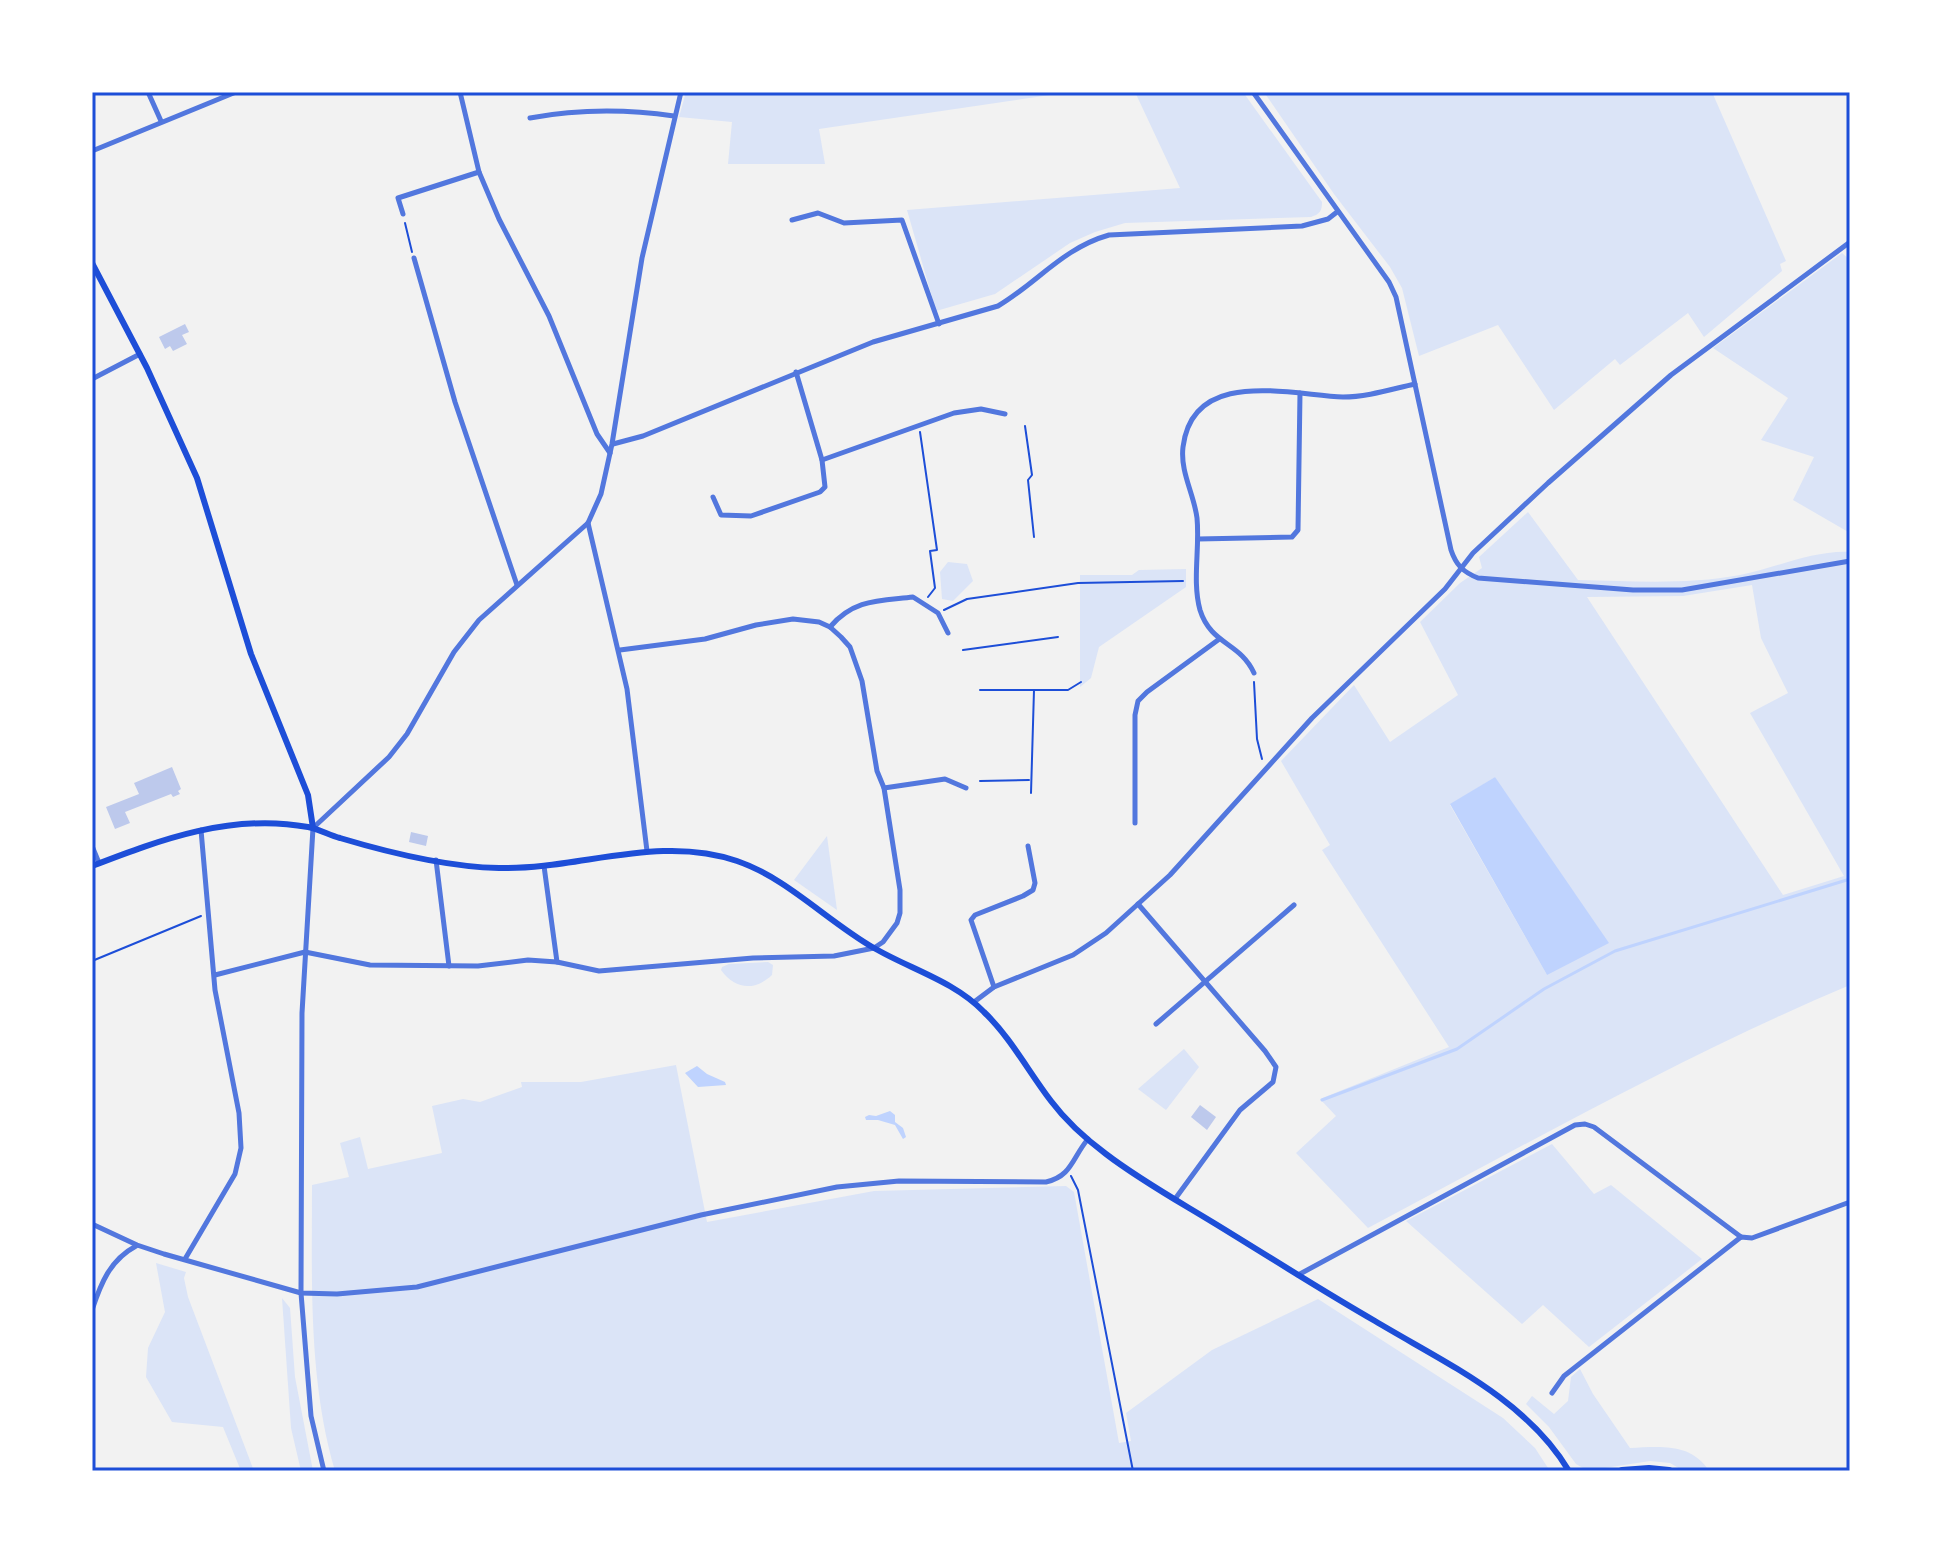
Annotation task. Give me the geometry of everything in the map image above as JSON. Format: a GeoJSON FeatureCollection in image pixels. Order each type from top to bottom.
{"type":"FeatureCollection","features":[{"type":"Feature","properties":{"kind":"highway"},"geometry":{"type":"LineString","coordinates":[[1622,1471],[1669,1471]]}},
{"type":"Feature","properties":{"kind":"main road"},"geometry":{"type":"LineString","coordinates":[[92,263],[140,354],[197,478],[251,654],[308,795],[313,828]]}},
{"type":"Feature","properties":{"kind":"main road"},"geometry":{"type":"LineString","coordinates":[[96,865],[151,843],[201,829],[254,822],[313,828],[338,838],[436,860],[495,868],[544,866],[647,851],[712,853],[740,862],[762,872],[874,948],[974,1002],[1003,1033],[1051,1101],[1088,1139],[1119,1164],[1502,1398],[1541,1433],[1569,1471]]}},
{"type":"Feature","properties":{"kind":"street"},"geometry":{"type":"LineString","coordinates":[[148,92],[161,121]]}},
{"type":"Feature","properties":{"kind":"street"},"geometry":{"type":"LineString","coordinates":[[92,151],[236,92]]}},
{"type":"Feature","properties":{"kind":"street"},"geometry":{"type":"LineString","coordinates":[[460,92],[479,172],[499,219],[549,316],[597,434],[610,453]]}},
{"type":"Feature","properties":{"kind":"street"},"geometry":{"type":"LineString","coordinates":[[324,1471],[310,1403],[301,1293],[302,1013],[313,828],[389,757],[407,734],[454,652],[479,620],[588,523],[601,494],[612,444],[642,258],[681,92]]}},
{"type":"Feature","properties":{"kind":"street"},"geometry":{"type":"LineString","coordinates":[[1253,92],[1396,297],[1451,550],[1460,568],[1478,578],[1633,590],[1682,590],[1850,561]]}},
{"type":"Feature","properties":{"kind":"street"},"geometry":{"type":"LineString","coordinates":[[530,118],[585,110],[632,110],[674,116]]}},
{"type":"Feature","properties":{"kind":"street"},"geometry":{"type":"LineString","coordinates":[[403,214],[398,198],[479,172]]}},
{"type":"Feature","properties":{"kind":"street"},"geometry":{"type":"LineString","coordinates":[[612,444],[643,436],[873,342],[998,306],[1017,295],[1064,255],[1099,238],[1109,235],[1302,226],[1316,224],[1337,212]]}},
{"type":"Feature","properties":{"kind":"street"},"geometry":{"type":"LineString","coordinates":[[792,220],[818,213],[844,223],[902,220],[939,324]]}},
{"type":"Feature","properties":{"kind":"street"},"geometry":{"type":"LineString","coordinates":[[974,1002],[994,987],[1073,955],[1098,939],[1213,830],[1312,718],[1445,589],[1460,568],[1548,483],[1671,375],[1850,242]]}},
{"type":"Feature","properties":{"kind":"street"},"geometry":{"type":"LineString","coordinates":[[414,258],[455,402],[517,585]]}},
{"type":"Feature","properties":{"kind":"street"},"geometry":{"type":"LineString","coordinates":[[92,379],[140,354]]}},
{"type":"Feature","properties":{"kind":"street"},"geometry":{"type":"LineString","coordinates":[[713,497],[721,515],[751,516],[820,492],[825,487],[822,460],[796,372]]}},
{"type":"Feature","properties":{"kind":"street"},"geometry":{"type":"LineString","coordinates":[[1254,673],[1241,652],[1218,640],[1200,608],[1197,518],[1183,461],[1183,444],[1189,428],[1209,403],[1234,392],[1257,390],[1358,396],[1415,384]]}},
{"type":"Feature","properties":{"kind":"street"},"geometry":{"type":"LineString","coordinates":[[1198,539],[1292,537],[1298,530],[1300,393]]}},
{"type":"Feature","properties":{"kind":"street"},"geometry":{"type":"LineString","coordinates":[[822,460],[954,413],[981,409],[1005,414]]}},
{"type":"Feature","properties":{"kind":"street"},"geometry":{"type":"LineString","coordinates":[[588,523],[620,650],[647,851]]}},
{"type":"Feature","properties":{"kind":"street"},"geometry":{"type":"LineString","coordinates":[[830,627],[848,609],[860,604],[913,597],[938,613],[948,633]]}},
{"type":"Feature","properties":{"kind":"street"},"geometry":{"type":"LineString","coordinates":[[215,975],[305,952],[370,965],[449,966],[528,960],[557,962],[599,971],[753,958],[834,956],[874,948],[891,932],[900,913],[900,890],[884,788],[877,771],[857,662],[850,647],[830,627],[806,620],[777,621],[705,639],[620,650]]}},
{"type":"Feature","properties":{"kind":"street"},"geometry":{"type":"LineString","coordinates":[[1135,823],[1135,715],[1138,701],[1218,640]]}},
{"type":"Feature","properties":{"kind":"street"},"geometry":{"type":"LineString","coordinates":[[884,788],[945,779],[966,788]]}},
{"type":"Feature","properties":{"kind":"street"},"geometry":{"type":"LineString","coordinates":[[185,1259],[235,1174],[241,1148],[240,1121],[215,990],[201,829]]}},
{"type":"Feature","properties":{"kind":"street"},"geometry":{"type":"LineString","coordinates":[[92,846],[96,865]]}},
{"type":"Feature","properties":{"kind":"street"},"geometry":{"type":"LineString","coordinates":[[994,987],[971,920],[975,915],[1033,890],[1035,883],[1028,846]]}},
{"type":"Feature","properties":{"kind":"street"},"geometry":{"type":"LineString","coordinates":[[436,860],[449,966]]}},
{"type":"Feature","properties":{"kind":"street"},"geometry":{"type":"LineString","coordinates":[[544,866],[557,962]]}},
{"type":"Feature","properties":{"kind":"street"},"geometry":{"type":"LineString","coordinates":[[1138,904],[1273,1060],[1276,1075],[1267,1088],[1240,1110],[1175,1199]]}},
{"type":"Feature","properties":{"kind":"street"},"geometry":{"type":"LineString","coordinates":[[1156,1024],[1294,905]]}},
{"type":"Feature","properties":{"kind":"street"},"geometry":{"type":"LineString","coordinates":[[1298,1276],[1305,1269],[1575,1125],[1594,1127],[1741,1237],[1752,1238],[1850,1202]]}},
{"type":"Feature","properties":{"kind":"street"},"geometry":{"type":"LineString","coordinates":[[92,1224],[137,1245],[301,1293],[337,1294],[417,1287],[701,1215],[837,1187],[899,1181],[1046,1182],[1060,1179],[1068,1172],[1088,1139]]}},
{"type":"Feature","properties":{"kind":"street"},"geometry":{"type":"LineString","coordinates":[[1552,1393],[1564,1376],[1741,1237]]}},
{"type":"Feature","properties":{"kind":"street"},"geometry":{"type":"LineString","coordinates":[[92,1310],[110,1267],[123,1253],[137,1245]]}},
{"type":"Feature","properties":{"kind":"path"},"geometry":{"type":"LineString","coordinates":[[403,214],[414,258]]}},
{"type":"Feature","properties":{"kind":"path"},"geometry":{"type":"LineString","coordinates":[[1025,426],[1032,475],[1028,480],[1034,537]]}},
{"type":"Feature","properties":{"kind":"path"},"geometry":{"type":"LineString","coordinates":[[920,427],[937,550],[930,551],[935,588],[923,603]]}},
{"type":"Feature","properties":{"kind":"path"},"geometry":{"type":"LineString","coordinates":[[938,613],[967,599],[1078,583],[1183,581]]}},
{"type":"Feature","properties":{"kind":"path"},"geometry":{"type":"LineString","coordinates":[[963,650],[1058,637]]}},
{"type":"Feature","properties":{"kind":"path"},"geometry":{"type":"LineString","coordinates":[[1254,673],[1257,739],[1263,762]]}},
{"type":"Feature","properties":{"kind":"path"},"geometry":{"type":"LineString","coordinates":[[980,690],[1068,690],[1081,682]]}},
{"type":"Feature","properties":{"kind":"path"},"geometry":{"type":"LineString","coordinates":[[1031,793],[1034,690]]}},
{"type":"Feature","properties":{"kind":"path"},"geometry":{"type":"LineString","coordinates":[[980,781],[1031,779]]}},
{"type":"Feature","properties":{"kind":"path"},"geometry":{"type":"LineString","coordinates":[[92,961],[209,913]]}},
{"type":"Feature","properties":{"kind":"path"},"geometry":{"type":"LineString","coordinates":[[1068,1172],[1078,1190],[1133,1471]]}},
{"type":"Feature","properties":{"kind":"shaded area"},"geometry":{"type":"Polygon","coordinates":[[[686,92],[1070,92],[819,129],[825,164],[728,164],[732,122],[679,117],[686,92]]]}},
{"type":"Feature","properties":{"kind":"shaded area"},"geometry":{"type":"Polygon","coordinates":[[[1135,92],[1243,92],[1322,202],[1320,212],[1311,217],[1125,223],[1070,243],[995,294],[936,311],[907,210],[1180,188],[1135,92]]]}},
{"type":"Feature","properties":{"kind":"shaded area"},"geometry":{"type":"Polygon","coordinates":[[[1264,92],[1712,92],[1786,261],[1780,264],[1782,271],[1704,337],[1688,313],[1620,365],[1615,359],[1554,410],[1498,325],[1419,356],[1402,288],[1390,267],[1334,194],[1264,92]]]}},
{"type":"Feature","properties":{"kind":"shaded area"},"geometry":{"type":"Polygon","coordinates":[[[1842,253],[1850,260],[1850,533],[1793,500],[1814,457],[1761,440],[1788,398],[1713,348],[1842,253]]]}},
{"type":"Feature","properties":{"kind":"shaded area"},"geometry":{"type":"Polygon","coordinates":[[[1528,512],[1578,580],[1659,582],[1720,578],[1809,557],[1850,552],[1850,985],[1666,1070],[1368,1228],[1296,1153],[1336,1116],[1320,1099],[1449,1047],[1322,850],[1330,845],[1281,761],[1354,685],[1390,742],[1458,695],[1420,622],[1460,583],[1482,568],[1479,557],[1528,512]],[[1752,585],[1683,596],[1587,597],[1783,895],[1844,876],[1750,713],[1788,693],[1761,638],[1752,585]],[[1495,777],[1450,805],[1547,975],[1495,777]]]}},
{"type":"Feature","properties":{"kind":"shaded area"},"geometry":{"type":"Polygon","coordinates":[[[948,562],[967,564],[973,581],[953,601],[942,599],[940,572],[948,562]]]}},
{"type":"Feature","properties":{"kind":"shaded area"},"geometry":{"type":"Polygon","coordinates":[[[1186,569],[1186,587],[1099,647],[1091,678],[1080,687],[1080,575],[1132,575],[1139,570],[1186,569]]]}},
{"type":"Feature","properties":{"kind":"shaded area"},"geometry":{"type":"Polygon","coordinates":[[[827,836],[837,910],[794,880],[827,836]]]}},
{"type":"Feature","properties":{"kind":"shaded area"},"geometry":{"type":"Polygon","coordinates":[[[768,962],[773,965],[772,975],[752,986],[739,985],[721,970],[729,964],[768,962]]]}},
{"type":"Feature","properties":{"kind":"shaded area"},"geometry":{"type":"Polygon","coordinates":[[[1184,1049],[1199,1067],[1166,1110],[1138,1089],[1184,1049]]]}},
{"type":"Feature","properties":{"kind":"shaded area"},"geometry":{"type":"Polygon","coordinates":[[[676,1065],[707,1222],[874,1191],[1066,1186],[1074,1192],[1119,1443],[1131,1441],[1126,1413],[1212,1350],[1318,1299],[1503,1418],[1535,1448],[1550,1471],[335,1471],[320,1401],[313,1329],[312,1185],[349,1177],[340,1143],[360,1137],[368,1169],[442,1153],[432,1106],[463,1099],[480,1102],[522,1087],[521,1082],[581,1082],[676,1065]]]}},
{"type":"Feature","properties":{"kind":"shaded area"},"geometry":{"type":"Polygon","coordinates":[[[1552,1144],[1594,1194],[1611,1185],[1702,1259],[1589,1347],[1543,1305],[1522,1324],[1406,1221],[1552,1144]]]}},
{"type":"Feature","properties":{"kind":"shaded area"},"geometry":{"type":"Polygon","coordinates":[[[156,1263],[186,1272],[184,1278],[188,1297],[254,1471],[241,1471],[223,1427],[172,1422],[146,1377],[148,1348],[165,1312],[156,1263]]]}},
{"type":"Feature","properties":{"kind":"shaded area"},"geometry":{"type":"Polygon","coordinates":[[[282,1298],[290,1308],[295,1377],[313,1471],[301,1471],[291,1428],[282,1298]]]}},
{"type":"Feature","properties":{"kind":"shaded area"},"geometry":{"type":"Polygon","coordinates":[[[1580,1369],[1630,1448],[1674,1448],[1693,1455],[1709,1471],[1684,1471],[1670,1463],[1650,1461],[1592,1470],[1576,1464],[1549,1427],[1526,1404],[1532,1396],[1554,1414],[1568,1401],[1571,1377],[1580,1369]]]}},
{"type":"Feature","properties":{"kind":"water"},"geometry":{"type":"Polygon","coordinates":[[[1495,777],[1609,943],[1547,975],[1450,804],[1495,777]]]}},
{"type":"Feature","properties":{"kind":"water"},"geometry":{"type":"Polygon","coordinates":[[[697,1066],[726,1085],[698,1087],[685,1073],[697,1066]]]}},
{"type":"Feature","properties":{"kind":"water"},"geometry":{"type":"Polygon","coordinates":[[[890,1111],[895,1115],[895,1122],[903,1128],[906,1137],[903,1139],[895,1125],[866,1120],[865,1117],[890,1111]]]}},
{"type":"Feature","properties":{"kind":"building"},"geometry":{"type":"Polygon","coordinates":[[[185,324],[189,332],[182,335],[187,344],[173,351],[170,346],[165,349],[159,337],[185,324]]]}},
{"type":"Feature","properties":{"kind":"building"},"geometry":{"type":"Polygon","coordinates":[[[172,767],[180,794],[173,797],[171,794],[125,812],[130,823],[115,829],[106,807],[139,794],[134,783],[172,767]]]}},
{"type":"Feature","properties":{"kind":"building"},"geometry":{"type":"Polygon","coordinates":[[[411,832],[428,836],[426,846],[409,842],[411,832]]]}},
{"type":"Feature","properties":{"kind":"building"},"geometry":{"type":"Polygon","coordinates":[[[1200,1105],[1216,1117],[1207,1130],[1191,1117],[1200,1105]]]}},
{"type":"Feature","properties":{"kind":"waterway"},"geometry":{"type":"LineString","coordinates":[[1322,1100],[1457,1049],[1544,989],[1615,951],[1850,879]]}}]}
